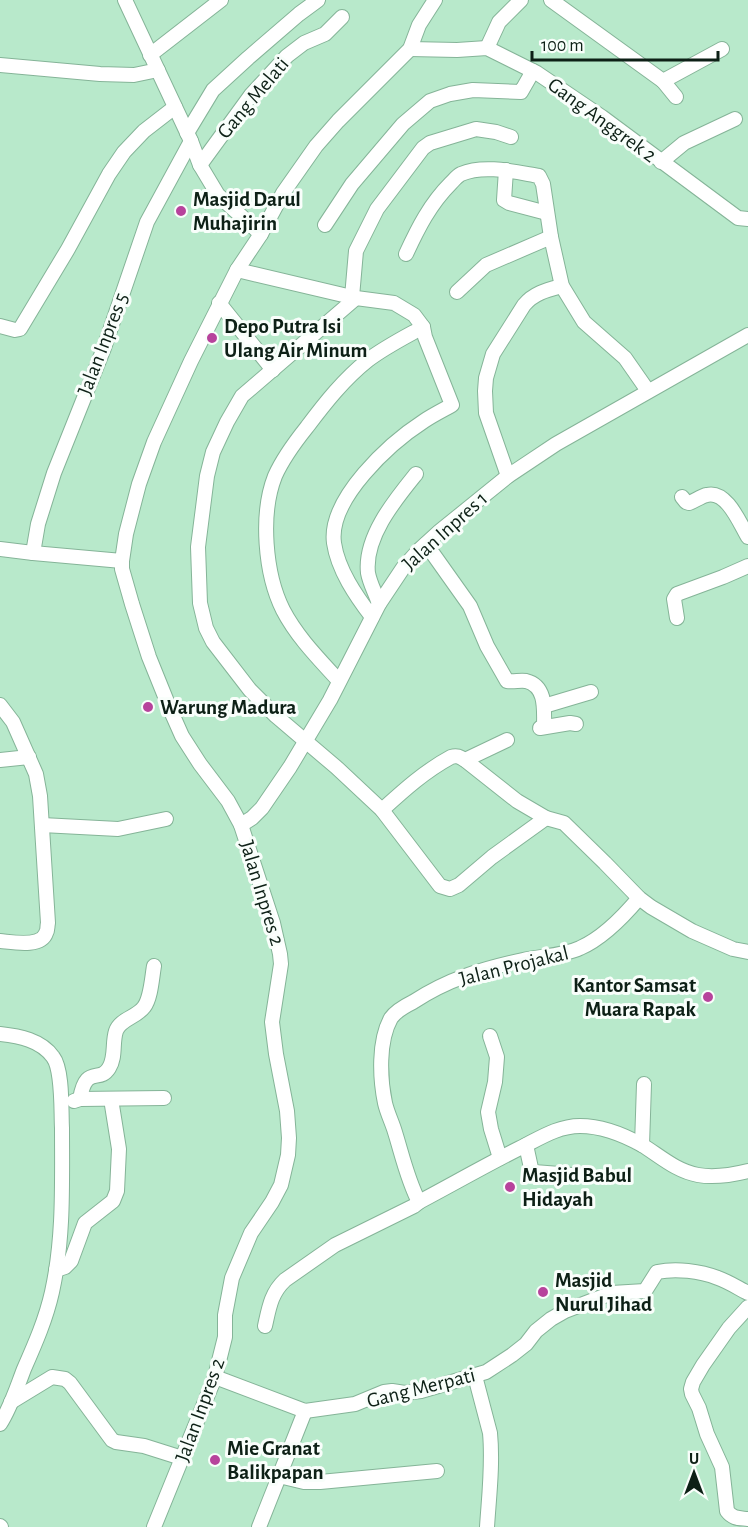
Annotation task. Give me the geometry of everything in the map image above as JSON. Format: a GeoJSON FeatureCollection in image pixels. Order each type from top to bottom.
{"type":"FeatureCollection","features":[{"type":"Feature","properties":{"kind":"street"},"geometry":{"type":"LineString","coordinates":[[125,0],[200,165],[218,195],[261,234]]}},
{"type":"Feature","properties":{"kind":"street"},"geometry":{"type":"LineString","coordinates":[[150,55],[221,0]]}},
{"type":"Feature","properties":{"kind":"street","name":"Jalan Inpres 5"},"geometry":{"type":"LineString","coordinates":[[33,553],[38,524],[54,473],[104,348],[147,222],[213,90],[318,0]]}},
{"type":"Feature","properties":{"kind":"street"},"geometry":{"type":"LineString","coordinates":[[0,549],[122,561],[134,502],[154,442],[191,361],[237,270],[261,234],[283,193],[316,146],[410,49],[419,25],[435,0]]}},
{"type":"Feature","properties":{"kind":"street"},"geometry":{"type":"LineString","coordinates":[[410,49],[487,48],[499,22],[521,0]]}},
{"type":"Feature","properties":{"kind":"street"},"geometry":{"type":"LineString","coordinates":[[551,0],[663,81],[676,97]]}},
{"type":"Feature","properties":{"kind":"street","name":"Gang Melati"},"geometry":{"type":"LineString","coordinates":[[200,165],[251,95],[287,56],[304,43],[325,34],[342,17]]}},
{"type":"Feature","properties":{"kind":"street","name":"Gang Anggrek 2"},"geometry":{"type":"LineString","coordinates":[[487,48],[533,71],[602,117],[738,218],[748,219]]}},
{"type":"Feature","properties":{"kind":"street"},"geometry":{"type":"LineString","coordinates":[[663,81],[722,49]]}},
{"type":"Feature","properties":{"kind":"street"},"geometry":{"type":"LineString","coordinates":[[0,65],[100,74],[134,75],[158,70]]}},
{"type":"Feature","properties":{"kind":"street"},"geometry":{"type":"LineString","coordinates":[[325,225],[352,184],[403,124],[430,101],[450,94],[473,90],[521,92],[533,71]]}},
{"type":"Feature","properties":{"kind":"street"},"geometry":{"type":"LineString","coordinates":[[0,326],[20,329],[124,152],[144,131],[175,107]]}},
{"type":"Feature","properties":{"kind":"street"},"geometry":{"type":"LineString","coordinates":[[661,162],[684,143],[735,119]]}},
{"type":"Feature","properties":{"kind":"street"},"geometry":{"type":"LineString","coordinates":[[511,138],[496,132],[476,129],[430,143],[423,148],[377,209],[356,251],[354,297],[242,396],[213,452],[207,476],[198,547],[200,603],[206,628],[213,642],[250,690],[382,810],[441,886],[446,889],[459,885],[492,857],[546,818]]}},
{"type":"Feature","properties":{"kind":"street"},"geometry":{"type":"LineString","coordinates":[[406,254],[427,211],[459,174],[481,170],[506,170],[539,176],[543,184],[551,237],[562,286],[584,322],[625,358],[648,391]]}},
{"type":"Feature","properties":{"kind":"street"},"geometry":{"type":"LineString","coordinates":[[506,170],[504,200],[547,213]]}},
{"type":"Feature","properties":{"kind":"street"},"geometry":{"type":"LineString","coordinates":[[457,292],[486,265],[551,237]]}},
{"type":"Feature","properties":{"kind":"street"},"geometry":{"type":"LineString","coordinates":[[237,270],[354,297],[394,303],[414,315],[423,327],[452,405],[424,421],[385,451],[347,497],[336,522],[334,544],[340,562],[352,590],[372,617]]}},
{"type":"Feature","properties":{"kind":"street"},"geometry":{"type":"LineString","coordinates":[[508,476],[486,413],[486,378],[493,354],[524,305],[538,293],[562,286]]}},
{"type":"Feature","properties":{"kind":"street"},"geometry":{"type":"LineString","coordinates":[[219,303],[273,370]]}},
{"type":"Feature","properties":{"kind":"street"},"geometry":{"type":"LineString","coordinates":[[339,681],[306,643],[286,615],[276,592],[268,546],[269,496],[286,455],[331,395],[369,359],[423,327]]}},
{"type":"Feature","properties":{"kind":"street","name":"Jalan Inpres 1"},"geometry":{"type":"LineString","coordinates":[[241,825],[262,808],[330,700],[380,604],[403,568],[426,544],[508,476],[556,444],[748,335]]}},
{"type":"Feature","properties":{"kind":"street"},"geometry":{"type":"LineString","coordinates":[[380,604],[369,576],[371,548],[389,508],[416,474]]}},
{"type":"Feature","properties":{"kind":"street"},"geometry":{"type":"LineString","coordinates":[[682,497],[689,503],[707,494],[724,499],[748,537]]}},
{"type":"Feature","properties":{"kind":"street"},"geometry":{"type":"LineString","coordinates":[[426,544],[470,606],[503,676],[507,681],[529,681],[542,695],[544,706],[542,728],[576,724]]}},
{"type":"Feature","properties":{"kind":"street","name":"Jalan Inpres 2"},"geometry":{"type":"LineString","coordinates":[[122,561],[122,569],[132,604],[170,709],[200,764],[228,801],[241,825],[273,923],[281,964],[272,1022],[287,1111],[289,1147],[281,1185],[251,1233],[232,1278],[225,1315],[225,1337],[215,1377],[154,1527]]}},
{"type":"Feature","properties":{"kind":"street"},"geometry":{"type":"LineString","coordinates":[[677,618],[674,599],[677,594],[748,566]]}},
{"type":"Feature","properties":{"kind":"street"},"geometry":{"type":"LineString","coordinates":[[544,706],[591,692]]}},
{"type":"Feature","properties":{"kind":"street"},"geometry":{"type":"LineString","coordinates":[[0,705],[13,722],[36,774],[40,796],[48,923],[46,935],[39,941],[25,943],[0,941]]}},
{"type":"Feature","properties":{"kind":"street"},"geometry":{"type":"LineString","coordinates":[[465,760],[507,741]]}},
{"type":"Feature","properties":{"kind":"street"},"geometry":{"type":"LineString","coordinates":[[382,810],[408,786],[438,764],[455,756],[465,760],[517,801],[546,818],[564,823],[639,898],[651,907],[692,931],[733,949],[748,952]]}},
{"type":"Feature","properties":{"kind":"street"},"geometry":{"type":"LineString","coordinates":[[0,760],[29,757]]}},
{"type":"Feature","properties":{"kind":"street"},"geometry":{"type":"LineString","coordinates":[[42,825],[118,829],[166,819]]}},
{"type":"Feature","properties":{"kind":"street","name":"Jalan Projakal"},"geometry":{"type":"LineString","coordinates":[[419,1202],[410,1182],[385,1105],[381,1057],[386,1030],[392,1017],[436,988],[472,972],[580,949],[621,918],[639,898]]}},
{"type":"Feature","properties":{"kind":"street"},"geometry":{"type":"LineString","coordinates":[[80,1099],[85,1080],[108,1071],[112,1063],[119,1025],[143,1009],[147,1002],[154,966]]}},
{"type":"Feature","properties":{"kind":"street"},"geometry":{"type":"LineString","coordinates":[[0,1034],[24,1038],[36,1043],[54,1057],[59,1072],[62,1113],[62,1219],[50,1301],[11,1402],[0,1424]]}},
{"type":"Feature","properties":{"kind":"street"},"geometry":{"type":"LineString","coordinates":[[490,1036],[497,1058],[495,1082],[488,1112],[501,1158]]}},
{"type":"Feature","properties":{"kind":"street"},"geometry":{"type":"LineString","coordinates":[[642,1145],[644,1084]]}},
{"type":"Feature","properties":{"kind":"street"},"geometry":{"type":"LineString","coordinates":[[62,1113],[73,1101],[80,1099],[164,1098]]}},
{"type":"Feature","properties":{"kind":"street"},"geometry":{"type":"LineString","coordinates":[[56,1270],[65,1267],[71,1261],[85,1223],[113,1201],[117,1191],[119,1149],[111,1099]]}},
{"type":"Feature","properties":{"kind":"street"},"geometry":{"type":"LineString","coordinates":[[265,1326],[272,1297],[279,1285],[335,1245],[414,1206],[556,1130],[582,1126],[603,1129],[642,1145],[672,1166],[698,1175],[729,1175],[748,1171]]}},
{"type":"Feature","properties":{"kind":"street"},"geometry":{"type":"LineString","coordinates":[[526,1145],[534,1172],[585,1176]]}},
{"type":"Feature","properties":{"kind":"street","name":"Gang Merpati"},"geometry":{"type":"LineString","coordinates":[[305,1411],[355,1404],[384,1392],[421,1391],[486,1372],[526,1344],[536,1331],[557,1315],[612,1293],[645,1291],[657,1272],[664,1270],[710,1275],[748,1293]]}},
{"type":"Feature","properties":{"kind":"street"},"geometry":{"type":"LineString","coordinates":[[748,1307],[729,1328],[703,1365],[691,1389],[706,1434],[722,1467],[727,1511],[734,1518],[748,1519]]}},
{"type":"Feature","properties":{"kind":"street"},"geometry":{"type":"LineString","coordinates":[[475,1376],[491,1442],[487,1527]]}},
{"type":"Feature","properties":{"kind":"street"},"geometry":{"type":"LineString","coordinates":[[11,1402],[52,1377],[65,1378],[112,1440],[144,1446],[183,1458]]}},
{"type":"Feature","properties":{"kind":"street"},"geometry":{"type":"LineString","coordinates":[[215,1377],[305,1411],[259,1527]]}},
{"type":"Feature","properties":{"kind":"street"},"geometry":{"type":"LineString","coordinates":[[279,1476],[314,1482],[437,1471]]}},
{"type":"Feature","properties":{"kind":"place","name":"Masjid Darul Muhajirin"},"geometry":{"type":"Point","coordinates":[181,211]}},
{"type":"Feature","properties":{"kind":"place","name":"Depo Putra Isi Ulang Air Minum"},"geometry":{"type":"Point","coordinates":[212,338]}},
{"type":"Feature","properties":{"kind":"place","name":"Warung Madura"},"geometry":{"type":"Point","coordinates":[148,707]}},
{"type":"Feature","properties":{"kind":"place","name":"Kantor Samsat Muara Rapak"},"geometry":{"type":"Point","coordinates":[708,997]}},
{"type":"Feature","properties":{"kind":"place","name":"Masjid Babul Hidayah"},"geometry":{"type":"Point","coordinates":[510,1187]}},
{"type":"Feature","properties":{"kind":"place","name":"Masjid Nurul Jihad"},"geometry":{"type":"Point","coordinates":[543,1292]}},
{"type":"Feature","properties":{"kind":"place","name":"Mie Granat Balikpapan"},"geometry":{"type":"Point","coordinates":[215,1460]}}]}
